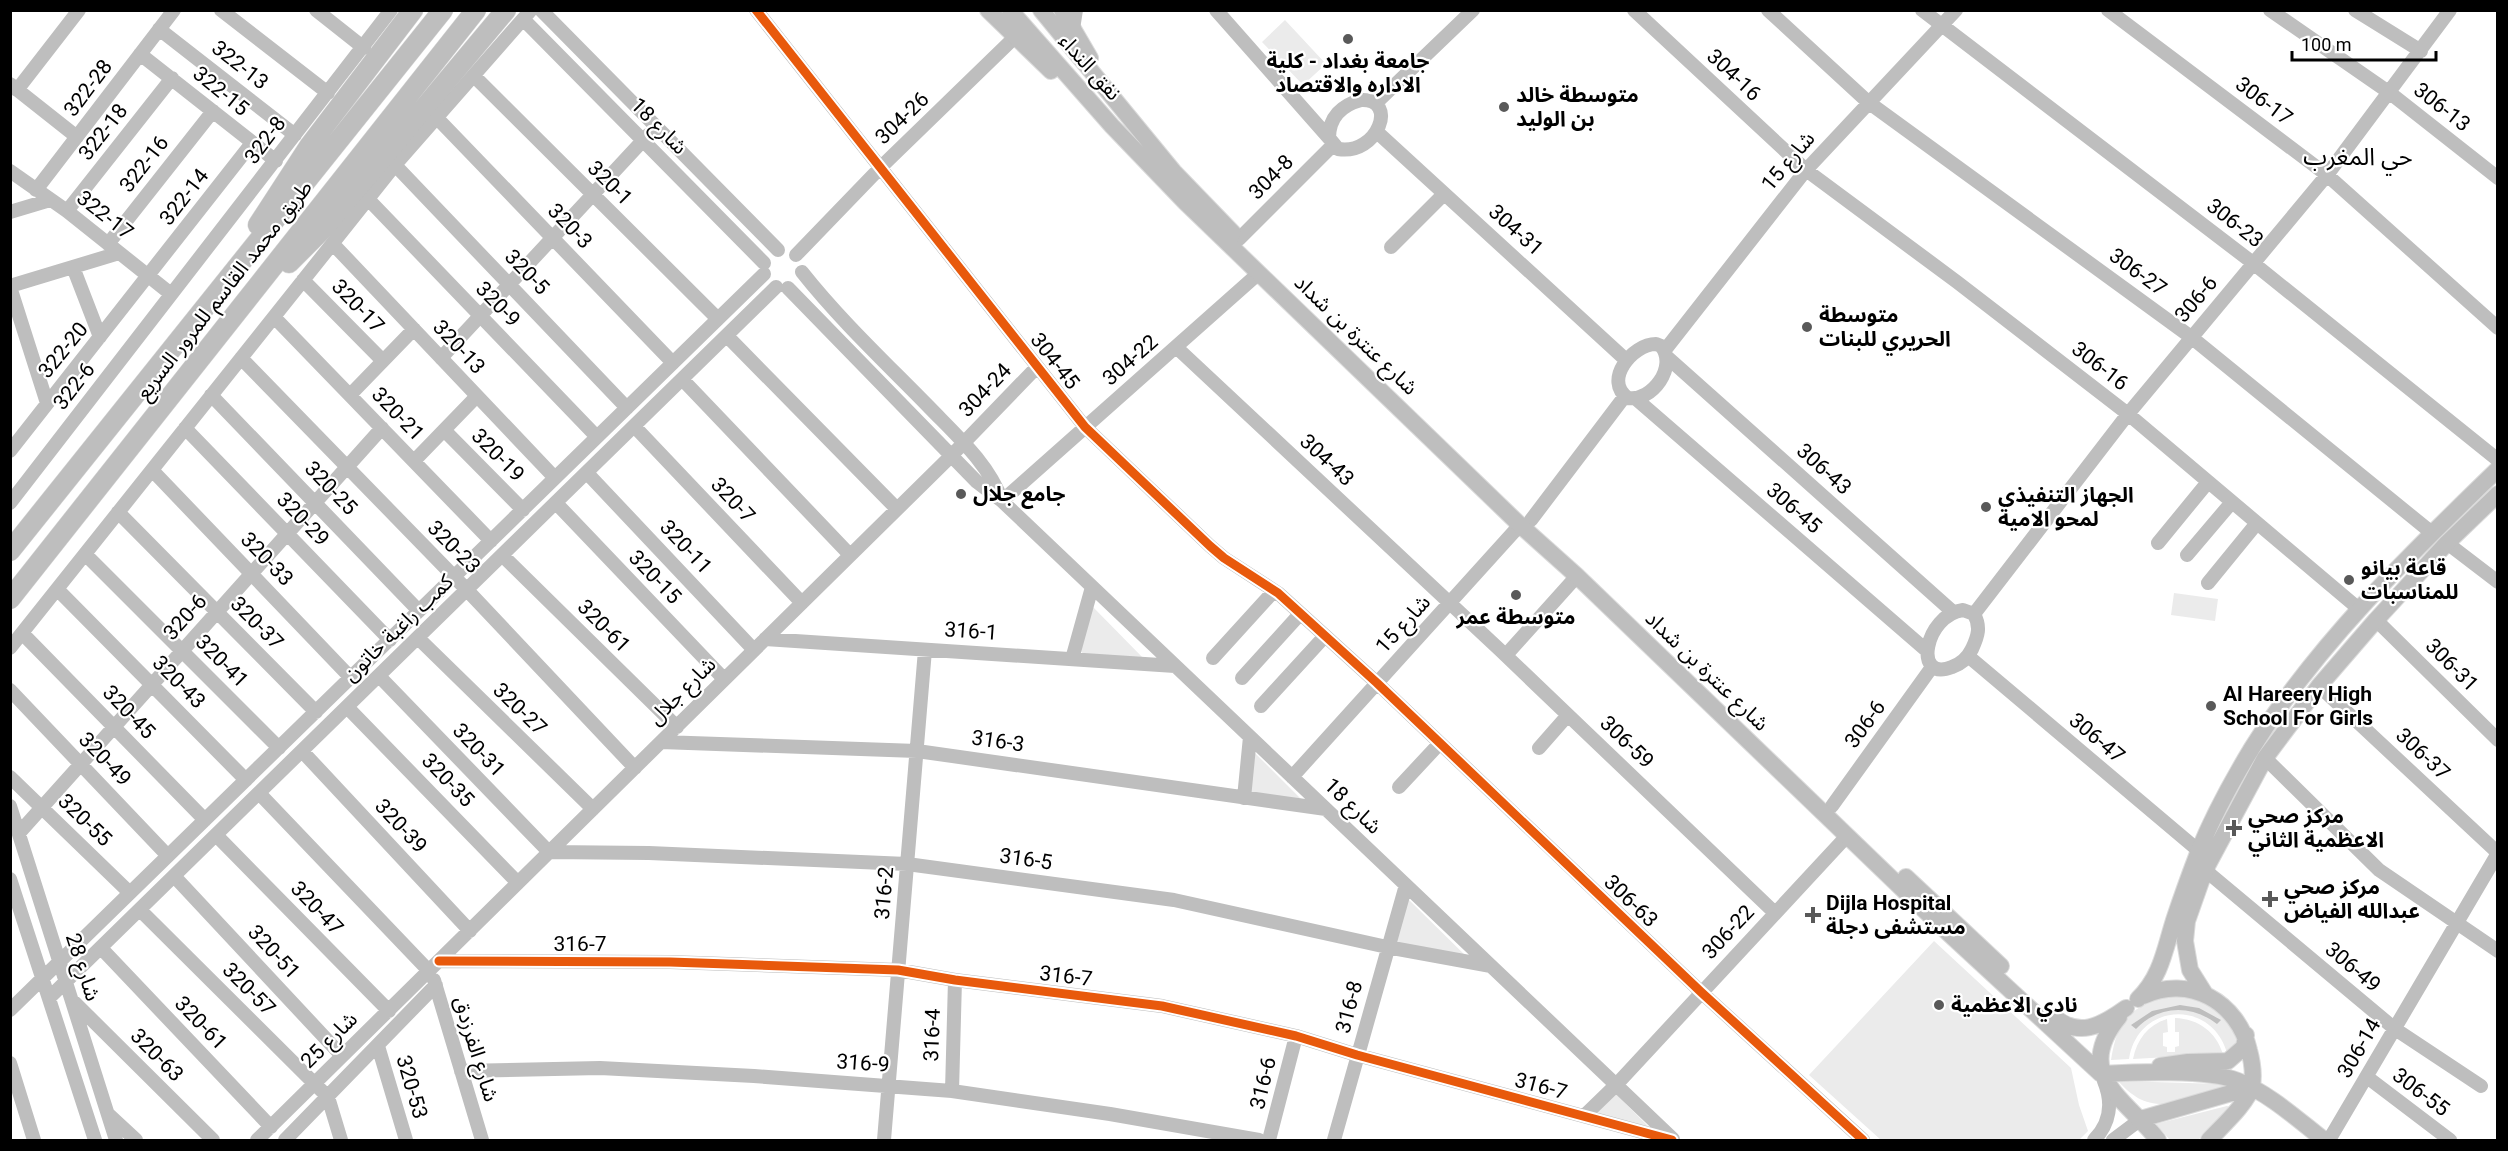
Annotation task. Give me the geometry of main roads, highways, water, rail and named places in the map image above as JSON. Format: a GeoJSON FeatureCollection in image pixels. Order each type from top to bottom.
{"type":"FeatureCollection","features":[{"type":"Feature","properties":{"kind":"highway"},"geometry":{"type":"LineString","coordinates":[[195,319],[310,146],[413,10]]}},
{"type":"Feature","properties":{"kind":"highway","name":"طريق محمد القاسم للمرور السريع"},"geometry":{"type":"LineString","coordinates":[[10,551],[443,10]]}},
{"type":"Feature","properties":{"kind":"highway","name":"طريق محمد القاسم للمرور السريع"},"geometry":{"type":"LineString","coordinates":[[10,599],[476,10]]}},
{"type":"Feature","properties":{"kind":"highway"},"geometry":{"type":"LineString","coordinates":[[210,346],[323,229],[520,14]]}},
{"type":"Feature","properties":{"kind":"main road"},"geometry":{"type":"LineString","coordinates":[[988,10],[1014,38],[1112,126]]}},
{"type":"Feature","properties":{"kind":"main road","name":"نفق النداء"},"geometry":{"type":"LineString","coordinates":[[1010,10],[1112,126]]}},
{"type":"Feature","properties":{"kind":"main road","name":"نفق النداء"},"geometry":{"type":"LineString","coordinates":[[1041,10],[1125,115]]}},
{"type":"Feature","properties":{"kind":"main road"},"geometry":{"type":"LineString","coordinates":[[1062,10],[1125,115]]}},
{"type":"Feature","properties":{"kind":"main road","name":"شارع عنترة بن شداد"},"geometry":{"type":"LineString","coordinates":[[1125,115],[1174,172],[1239,239],[1577,576],[1847,836],[2101,1074],[2158,1140]]}},
{"type":"Feature","properties":{"kind":"main road","name":"شارع عنترة بن شداد"},"geometry":{"type":"LineString","coordinates":[[1112,126],[1259,273],[1525,523],[1832,806],[2059,1021],[2069,1027],[2088,1027],[2105,1022],[2132,1004]]}},
{"type":"Feature","properties":{"kind":"main road"},"geometry":{"type":"LineString","coordinates":[[2324,1140],[2269,1097],[2237,1080],[2220,1075],[2134,1072],[2101,1074],[2102,1050],[2106,1036],[2132,1004],[2148,989],[2158,972],[2199,851],[2252,748],[2306,673],[2359,609],[2432,532],[2498,469]]}},
{"type":"Feature","properties":{"kind":"main road"},"geometry":{"type":"LineString","coordinates":[[2205,994],[2190,970],[2185,941],[2187,921],[2205,870],[2265,758],[2319,686],[2376,620],[2447,543],[2498,494]]}},
{"type":"Feature","properties":{"kind":"main road"},"geometry":{"type":"LineString","coordinates":[[2132,1004],[2168,988],[2184,988],[2205,994],[2230,1011],[2246,1035],[2253,1072],[2252,1088],[2209,1140]]}},
{"type":"Feature","properties":{"kind":"main road"},"geometry":{"type":"LineString","coordinates":[[2134,1072],[2180,1063],[2228,1060],[2244,1047],[2246,1035]]}},
{"type":"Feature","properties":{"kind":"main road"},"geometry":{"type":"LineString","coordinates":[[2141,1119],[2252,1088]]}},
{"type":"Feature","properties":{"kind":"place","name":"جامعة بغداد - كلية الاداره والاقتصاد"},"geometry":{"type":"Point","coordinates":[1348,39]}},
{"type":"Feature","properties":{"kind":"place","name":"متوسطة خالد بن الوليد"},"geometry":{"type":"Point","coordinates":[1504,107]}},
{"type":"Feature","properties":{"kind":"place","name":"متوسطة الحريري للبنات"},"geometry":{"type":"Point","coordinates":[1807,327]}},
{"type":"Feature","properties":{"kind":"place","name":"جامع جلال"},"geometry":{"type":"Point","coordinates":[961,494]}},
{"type":"Feature","properties":{"kind":"place","name":"الجهاز التنفيذي لمحو الامية"},"geometry":{"type":"Point","coordinates":[1986,507]}},
{"type":"Feature","properties":{"kind":"place","name":"قاعة بيانو للمناسبات"},"geometry":{"type":"Point","coordinates":[2349,580]}},
{"type":"Feature","properties":{"kind":"place","name":"متوسطة عمر"},"geometry":{"type":"Point","coordinates":[1516,595]}},
{"type":"Feature","properties":{"kind":"place","name":"Al Hareery High School For Girls"},"geometry":{"type":"Point","coordinates":[2211,706]}},
{"type":"Feature","properties":{"kind":"place","name":"مركز صحي الاعظمية الثاني"},"geometry":{"type":"Point","coordinates":[2234,828]}},
{"type":"Feature","properties":{"kind":"place","name":"مركز صحي عبدالله الفياض"},"geometry":{"type":"Point","coordinates":[2270,899]}},
{"type":"Feature","properties":{"kind":"place","name":"Dijla Hospital مستشفى دجلة"},"geometry":{"type":"Point","coordinates":[1813,915]}},
{"type":"Feature","properties":{"kind":"place","name":"نادي الاعظمية"},"geometry":{"type":"Point","coordinates":[1939,1005]}},
{"type":"Feature","properties":{"kind":"district","name":"حي المغرب"},"geometry":{"type":"Point","coordinates":[2358,157]}}]}
